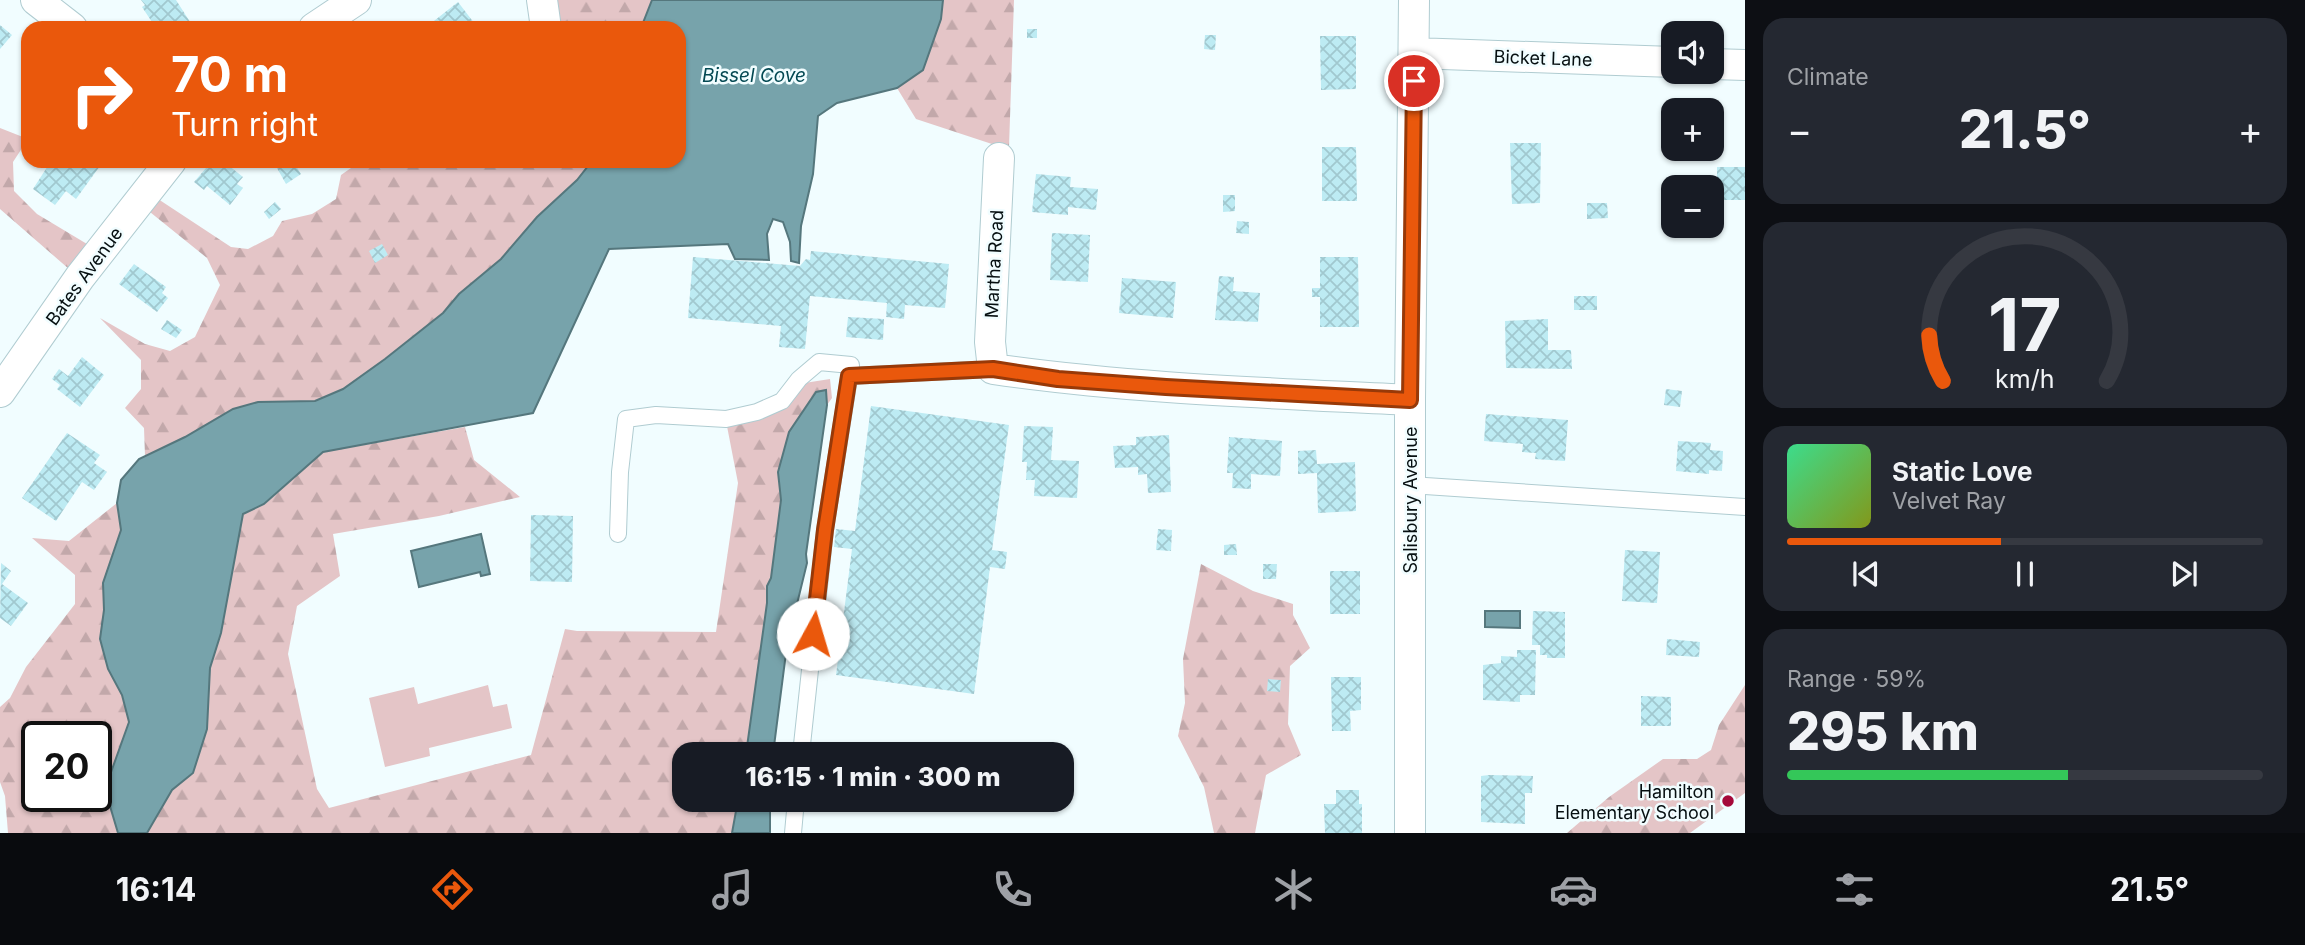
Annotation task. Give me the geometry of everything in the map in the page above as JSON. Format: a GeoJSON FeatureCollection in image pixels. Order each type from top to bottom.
{"type":"FeatureCollection","features":[{"type":"Feature","properties":{"kind":"street"},"geometry":{"type":"LineString","coordinates":[[36,0],[63,21]]}},
{"type":"Feature","properties":{"kind":"street"},"geometry":{"type":"LineString","coordinates":[[324,21],[356,0]]}},
{"type":"Feature","properties":{"kind":"street"},"geometry":{"type":"LineString","coordinates":[[542,0],[545,21]]}},
{"type":"Feature","properties":{"kind":"street","name":"Salisbury Avenue"},"geometry":{"type":"LineString","coordinates":[[1410,833],[1414,0]]}},
{"type":"Feature","properties":{"kind":"street","name":"Bicket Lane"},"geometry":{"type":"LineString","coordinates":[[1414,53],[1661,62]]}},
{"type":"Feature","properties":{"kind":"street"},"geometry":{"type":"LineString","coordinates":[[1724,64],[1745,65]]}},
{"type":"Feature","properties":{"kind":"street","name":"Martha Road"},"geometry":{"type":"LineString","coordinates":[[993,369],[990,342],[999,158]]}},
{"type":"Feature","properties":{"kind":"street","name":"Bates Avenue"},"geometry":{"type":"LineString","coordinates":[[0,393],[80,277],[166,168]]}},
{"type":"Feature","properties":{"kind":"street"},"geometry":{"type":"LineString","coordinates":[[993,369],[1058,379],[1410,400]]}},
{"type":"Feature","properties":{"kind":"lane"},"geometry":{"type":"LineString","coordinates":[[618,534],[620,472],[626,419],[656,415],[726,419],[757,412],[782,401],[799,379],[819,362],[850,365],[825,530],[801,742]]}},
{"type":"Feature","properties":{"kind":"lane"},"geometry":{"type":"LineString","coordinates":[[849,376],[993,369]]}},
{"type":"Feature","properties":{"kind":"lane"},"geometry":{"type":"LineString","coordinates":[[1410,485],[1745,507]]}},
{"type":"Feature","properties":{"kind":"lane"},"geometry":{"type":"LineString","coordinates":[[793,833],[795,812]]}},
{"type":"Feature","properties":{"kind":"green space"},"geometry":{"type":"Polygon","coordinates":[[[555,0],[652,0],[644,21],[558,21],[555,0]]]}},
{"type":"Feature","properties":{"kind":"green space"},"geometry":{"type":"Polygon","coordinates":[[[943,0],[1014,0],[1009,147],[998,146],[916,119],[897,88],[923,70],[941,19],[943,0]]]}},
{"type":"Feature","properties":{"kind":"green space"},"geometry":{"type":"Polygon","coordinates":[[[0,128],[21,136],[21,150],[13,162],[14,191],[37,214],[97,250],[77,276],[0,209],[0,128]]]}},
{"type":"Feature","properties":{"kind":"green space"},"geometry":{"type":"Polygon","coordinates":[[[351,168],[586,168],[537,217],[501,259],[459,294],[443,313],[343,389],[315,401],[290,402],[185,437],[145,456],[144,428],[125,408],[141,389],[141,360],[100,318],[145,344],[170,351],[195,337],[220,285],[207,258],[140,204],[152,195],[231,247],[248,249],[273,236],[282,221],[312,214],[336,199],[341,175],[351,168]]]}},
{"type":"Feature","properties":{"kind":"green space"},"geometry":{"type":"Polygon","coordinates":[[[830,379],[832,398],[827,405],[826,390],[778,472],[781,500],[771,578],[767,586],[748,742],[672,742],[672,812],[736,812],[732,833],[147,833],[172,790],[193,773],[207,729],[210,668],[221,633],[243,514],[265,504],[323,452],[465,427],[474,460],[520,497],[439,516],[333,534],[340,576],[297,606],[288,654],[317,789],[329,808],[531,755],[565,629],[716,632],[738,483],[726,421],[776,406],[798,384],[830,379]]]}},
{"type":"Feature","properties":{"kind":"green space"},"geometry":{"type":"Polygon","coordinates":[[[117,503],[121,530],[103,583],[104,610],[100,639],[108,669],[122,695],[129,722],[112,769],[112,721],[21,721],[21,812],[112,812],[112,790],[118,833],[8,833],[5,796],[0,782],[0,707],[10,698],[26,667],[75,604],[75,575],[32,538],[69,541],[117,503]]]}},
{"type":"Feature","properties":{"kind":"green space"},"geometry":{"type":"Polygon","coordinates":[[[1201,564],[1253,591],[1293,604],[1293,615],[1310,648],[1290,666],[1288,724],[1301,755],[1266,775],[1255,833],[1214,833],[1204,787],[1178,736],[1185,703],[1183,659],[1201,564]]]}},
{"type":"Feature","properties":{"kind":"green space"},"geometry":{"type":"Polygon","coordinates":[[[488,685],[493,707],[507,704],[512,728],[429,748],[430,756],[385,767],[369,698],[414,687],[418,704],[488,685]]]}},
{"type":"Feature","properties":{"kind":"green space"},"geometry":{"type":"Polygon","coordinates":[[[1745,685],[1745,793],[1690,833],[1567,833],[1609,797],[1663,759],[1697,759],[1711,750],[1719,725],[1745,685]]]}},
{"type":"Feature","properties":{"kind":"water","name":"Bissel Cove"},"geometry":{"type":"Polygon","coordinates":[[[652,0],[943,0],[941,19],[923,70],[897,88],[837,103],[818,116],[813,174],[801,226],[799,263],[791,261],[790,242],[783,222],[773,219],[767,234],[769,260],[735,259],[728,244],[609,249],[533,413],[323,452],[264,504],[243,514],[221,633],[210,668],[207,729],[193,773],[172,790],[147,833],[118,833],[112,812],[112,769],[129,722],[122,695],[108,669],[100,639],[104,610],[103,583],[121,530],[117,503],[121,480],[139,459],[185,437],[233,409],[258,402],[315,401],[343,389],[443,313],[459,294],[501,259],[537,217],[586,168],[686,168],[686,21],[644,21],[652,0]]]}},
{"type":"Feature","properties":{"kind":"water"},"geometry":{"type":"Polygon","coordinates":[[[826,390],[827,405],[806,554],[807,563],[787,645],[775,742],[748,742],[767,586],[771,578],[781,500],[778,472],[789,432],[816,392],[826,390]]]}},
{"type":"Feature","properties":{"kind":"water"},"geometry":{"type":"Polygon","coordinates":[[[481,534],[490,574],[481,576],[480,572],[419,587],[411,551],[481,534]]]}},
{"type":"Feature","properties":{"kind":"water"},"geometry":{"type":"Polygon","coordinates":[[[1485,611],[1520,611],[1520,628],[1485,627],[1485,611]]]}},
{"type":"Feature","properties":{"kind":"water"},"geometry":{"type":"Polygon","coordinates":[[[736,812],[770,812],[770,833],[732,833],[736,812]]]}},
{"type":"Feature","properties":{"kind":"building"},"geometry":{"type":"Polygon","coordinates":[[[141,0],[176,0],[190,21],[151,21],[142,7],[145,5],[141,0]]]}},
{"type":"Feature","properties":{"kind":"building"},"geometry":{"type":"Polygon","coordinates":[[[458,2],[473,21],[434,21],[458,2]]]}},
{"type":"Feature","properties":{"kind":"building"},"geometry":{"type":"Polygon","coordinates":[[[0,25],[12,35],[0,49],[0,25]]]}},
{"type":"Feature","properties":{"kind":"building"},"geometry":{"type":"Polygon","coordinates":[[[1027,29],[1037,29],[1037,38],[1027,38],[1027,29]]]}},
{"type":"Feature","properties":{"kind":"building"},"geometry":{"type":"Polygon","coordinates":[[[1205,35],[1216,35],[1215,50],[1204,49],[1205,35]]]}},
{"type":"Feature","properties":{"kind":"building"},"geometry":{"type":"Polygon","coordinates":[[[1320,36],[1356,36],[1356,89],[1321,90],[1320,36]]]}},
{"type":"Feature","properties":{"kind":"building"},"geometry":{"type":"Polygon","coordinates":[[[1510,143],[1541,143],[1540,203],[1512,204],[1510,143]]]}},
{"type":"Feature","properties":{"kind":"building"},"geometry":{"type":"Polygon","coordinates":[[[1322,147],[1356,147],[1357,201],[1322,201],[1322,147]]]}},
{"type":"Feature","properties":{"kind":"building"},"geometry":{"type":"Polygon","coordinates":[[[1717,167],[1745,167],[1745,200],[1724,200],[1724,175],[1717,175],[1717,167]]]}},
{"type":"Feature","properties":{"kind":"building"},"geometry":{"type":"Polygon","coordinates":[[[46,168],[99,168],[76,199],[66,191],[55,205],[33,189],[46,168]]]}},
{"type":"Feature","properties":{"kind":"building"},"geometry":{"type":"Polygon","coordinates":[[[206,168],[232,168],[243,177],[237,184],[243,188],[230,205],[207,186],[204,190],[194,182],[206,168]]]}},
{"type":"Feature","properties":{"kind":"building"},"geometry":{"type":"Polygon","coordinates":[[[277,168],[297,168],[301,174],[286,184],[277,168]]]}},
{"type":"Feature","properties":{"kind":"building"},"geometry":{"type":"Polygon","coordinates":[[[1036,174],[1071,177],[1070,187],[1098,189],[1096,210],[1068,207],[1068,215],[1032,212],[1036,174]]]}},
{"type":"Feature","properties":{"kind":"building"},"geometry":{"type":"Polygon","coordinates":[[[1223,195],[1235,195],[1235,211],[1223,212],[1223,195]]]}},
{"type":"Feature","properties":{"kind":"building"},"geometry":{"type":"Polygon","coordinates":[[[275,202],[281,209],[269,219],[264,212],[275,202]]]}},
{"type":"Feature","properties":{"kind":"building"},"geometry":{"type":"Polygon","coordinates":[[[1587,203],[1607,203],[1608,218],[1587,219],[1587,203]]]}},
{"type":"Feature","properties":{"kind":"building"},"geometry":{"type":"Polygon","coordinates":[[[1237,221],[1249,222],[1249,234],[1236,233],[1237,221]]]}},
{"type":"Feature","properties":{"kind":"building"},"geometry":{"type":"Polygon","coordinates":[[[1052,233],[1090,235],[1088,282],[1050,280],[1052,233]]]}},
{"type":"Feature","properties":{"kind":"building"},"geometry":{"type":"Polygon","coordinates":[[[382,244],[388,255],[375,263],[369,251],[382,244]]]}},
{"type":"Feature","properties":{"kind":"building"},"geometry":{"type":"Polygon","coordinates":[[[811,251],[949,264],[945,308],[905,305],[904,319],[886,317],[887,303],[810,296],[805,349],[779,347],[781,326],[688,318],[693,257],[800,266],[806,259],[810,260],[811,251]]]}},
{"type":"Feature","properties":{"kind":"building"},"geometry":{"type":"Polygon","coordinates":[[[1320,257],[1358,257],[1359,327],[1320,327],[1320,297],[1312,297],[1312,288],[1320,288],[1320,257]]]}},
{"type":"Feature","properties":{"kind":"building"},"geometry":{"type":"Polygon","coordinates":[[[134,264],[166,287],[162,293],[168,298],[157,312],[119,284],[134,264]]]}},
{"type":"Feature","properties":{"kind":"building"},"geometry":{"type":"Polygon","coordinates":[[[1219,276],[1234,277],[1233,291],[1260,293],[1258,322],[1215,320],[1219,276]]]}},
{"type":"Feature","properties":{"kind":"building"},"geometry":{"type":"Polygon","coordinates":[[[1122,278],[1176,282],[1173,318],[1119,313],[1122,278]]]}},
{"type":"Feature","properties":{"kind":"building"},"geometry":{"type":"Polygon","coordinates":[[[1574,296],[1597,296],[1597,310],[1574,310],[1574,296]]]}},
{"type":"Feature","properties":{"kind":"building"},"geometry":{"type":"Polygon","coordinates":[[[848,317],[884,319],[883,340],[846,337],[848,317]]]}},
{"type":"Feature","properties":{"kind":"building"},"geometry":{"type":"Polygon","coordinates":[[[1548,319],[1548,350],[1571,350],[1572,369],[1506,368],[1505,321],[1548,319]]]}},
{"type":"Feature","properties":{"kind":"building"},"geometry":{"type":"Polygon","coordinates":[[[167,320],[182,330],[176,338],[161,329],[167,320]]]}},
{"type":"Feature","properties":{"kind":"building"},"geometry":{"type":"Polygon","coordinates":[[[82,357],[104,375],[80,407],[57,389],[60,385],[52,379],[59,369],[68,376],[82,357]]]}},
{"type":"Feature","properties":{"kind":"building"},"geometry":{"type":"Polygon","coordinates":[[[1666,389],[1682,391],[1680,407],[1664,405],[1666,389]]]}},
{"type":"Feature","properties":{"kind":"building"},"geometry":{"type":"Polygon","coordinates":[[[871,406],[1009,425],[992,550],[1007,552],[1005,569],[990,567],[974,694],[836,675],[852,549],[834,547],[836,529],[855,531],[871,406]]]}},
{"type":"Feature","properties":{"kind":"building"},"geometry":{"type":"Polygon","coordinates":[[[1486,414],[1568,420],[1565,461],[1535,459],[1536,453],[1522,452],[1523,444],[1484,441],[1486,414]]]}},
{"type":"Feature","properties":{"kind":"building"},"geometry":{"type":"Polygon","coordinates":[[[1024,426],[1053,427],[1051,460],[1079,461],[1077,498],[1034,496],[1035,480],[1026,480],[1027,462],[1022,462],[1024,426]]]}},
{"type":"Feature","properties":{"kind":"building"},"geometry":{"type":"Polygon","coordinates":[[[67,433],[100,455],[94,463],[107,472],[94,490],[82,482],[56,521],[22,498],[67,433]]]}},
{"type":"Feature","properties":{"kind":"building"},"geometry":{"type":"Polygon","coordinates":[[[1169,435],[1171,492],[1148,493],[1147,474],[1138,475],[1138,467],[1115,468],[1113,446],[1136,445],[1136,437],[1169,435]]]}},
{"type":"Feature","properties":{"kind":"building"},"geometry":{"type":"Polygon","coordinates":[[[1229,437],[1282,441],[1280,476],[1251,474],[1251,489],[1232,488],[1233,473],[1227,473],[1229,437]]]}},
{"type":"Feature","properties":{"kind":"building"},"geometry":{"type":"Polygon","coordinates":[[[1678,441],[1711,443],[1710,450],[1723,451],[1722,471],[1709,470],[1709,474],[1676,471],[1678,441]]]}},
{"type":"Feature","properties":{"kind":"building"},"geometry":{"type":"Polygon","coordinates":[[[1316,450],[1317,464],[1355,462],[1356,511],[1318,513],[1317,473],[1298,474],[1298,451],[1316,450]]]}},
{"type":"Feature","properties":{"kind":"building"},"geometry":{"type":"Polygon","coordinates":[[[531,515],[573,516],[572,582],[530,581],[531,515]]]}},
{"type":"Feature","properties":{"kind":"building"},"geometry":{"type":"Polygon","coordinates":[[[1158,529],[1172,530],[1171,551],[1156,550],[1158,529]]]}},
{"type":"Feature","properties":{"kind":"building"},"geometry":{"type":"Polygon","coordinates":[[[1236,544],[1237,555],[1224,555],[1224,545],[1236,544]]]}},
{"type":"Feature","properties":{"kind":"building"},"geometry":{"type":"Polygon","coordinates":[[[1625,550],[1660,552],[1657,603],[1622,601],[1625,550]]]}},
{"type":"Feature","properties":{"kind":"building"},"geometry":{"type":"Polygon","coordinates":[[[1,563],[11,571],[2,584],[28,603],[11,626],[0,618],[1,563]]]}},
{"type":"Feature","properties":{"kind":"building"},"geometry":{"type":"Polygon","coordinates":[[[1263,564],[1277,564],[1276,579],[1263,579],[1263,564]]]}},
{"type":"Feature","properties":{"kind":"building"},"geometry":{"type":"Polygon","coordinates":[[[1330,571],[1360,571],[1360,614],[1330,614],[1330,571]]]}},
{"type":"Feature","properties":{"kind":"building"},"geometry":{"type":"Polygon","coordinates":[[[1533,611],[1565,612],[1565,658],[1547,658],[1547,655],[1540,655],[1540,645],[1532,645],[1533,611]]]}},
{"type":"Feature","properties":{"kind":"building"},"geometry":{"type":"Polygon","coordinates":[[[1667,639],[1700,642],[1699,657],[1666,655],[1667,639]]]}},
{"type":"Feature","properties":{"kind":"building"},"geometry":{"type":"Polygon","coordinates":[[[1517,650],[1536,650],[1535,695],[1520,695],[1520,702],[1483,700],[1483,665],[1501,663],[1501,656],[1517,657],[1517,650]]]}},
{"type":"Feature","properties":{"kind":"building"},"geometry":{"type":"Polygon","coordinates":[[[1331,677],[1361,677],[1361,710],[1350,711],[1351,731],[1332,731],[1331,677]]]}},
{"type":"Feature","properties":{"kind":"building"},"geometry":{"type":"Polygon","coordinates":[[[1268,679],[1281,680],[1280,692],[1267,691],[1268,679]]]}},
{"type":"Feature","properties":{"kind":"building"},"geometry":{"type":"Polygon","coordinates":[[[1641,696],[1671,697],[1671,726],[1641,726],[1641,696]]]}},
{"type":"Feature","properties":{"kind":"building"},"geometry":{"type":"Polygon","coordinates":[[[1481,776],[1533,776],[1532,793],[1525,793],[1525,824],[1481,822],[1481,776]]]}},
{"type":"Feature","properties":{"kind":"building"},"geometry":{"type":"Polygon","coordinates":[[[1336,790],[1359,790],[1362,833],[1325,833],[1324,804],[1336,804],[1336,790]]]}},
{"type":"Feature","properties":{"kind":"place","name":"Hamilton Elementary School"},"geometry":{"type":"Point","coordinates":[1728,801]}},
{"type":"Feature","properties":{"kind":"route"},"geometry":{"type":"LineString","coordinates":[[813,634],[825,530],[849,376],[993,369],[1058,379],[1410,400],[1414,81]]}}]}
